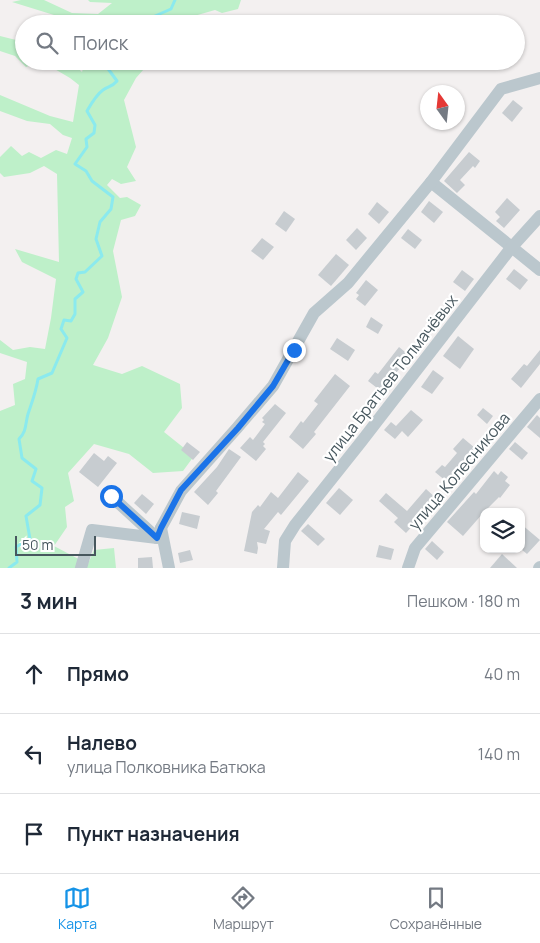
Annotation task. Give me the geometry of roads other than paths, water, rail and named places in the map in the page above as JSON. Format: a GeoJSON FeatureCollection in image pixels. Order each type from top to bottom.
{"type":"FeatureCollection","features":[{"type":"Feature","properties":{"kind":"street"},"geometry":{"type":"LineString","coordinates":[[159,533],[181,490],[238,428],[273,386],[314,312],[348,283],[431,182],[489,103],[501,89],[540,78]]}},
{"type":"Feature","properties":{"kind":"street"},"geometry":{"type":"LineString","coordinates":[[431,182],[540,270]]}},
{"type":"Feature","properties":{"kind":"street","name":"улица Братьев Толмачёвых"},"geometry":{"type":"LineString","coordinates":[[283,568],[285,541],[295,525],[511,248],[540,216]]}},
{"type":"Feature","properties":{"kind":"street","name":"улица Колесникова"},"geometry":{"type":"LineString","coordinates":[[408,568],[415,548],[540,399]]}},
{"type":"Feature","properties":{"kind":"street"},"geometry":{"type":"LineString","coordinates":[[111,496],[159,533],[169,568]]}},
{"type":"Feature","properties":{"kind":"street"},"geometry":{"type":"LineString","coordinates":[[82,568],[92,530],[159,533]]}},
{"type":"Feature","properties":{"kind":"waterway"},"geometry":{"type":"LineString","coordinates":[[157,15],[171,9],[175,0]]}},
{"type":"Feature","properties":{"kind":"waterway"},"geometry":{"type":"LineString","coordinates":[[9,568],[17,562],[16,547],[30,539],[26,516],[40,505],[42,488],[32,481],[36,469],[22,458],[19,439],[25,430],[38,379],[52,373],[67,338],[61,329],[64,320],[71,321],[75,314],[75,299],[83,292],[76,279],[78,273],[85,272],[102,256],[96,239],[100,222],[111,209],[113,197],[92,181],[86,171],[75,164],[87,147],[86,139],[94,133],[95,125],[87,111],[98,94],[117,81],[109,70]]}}]}
